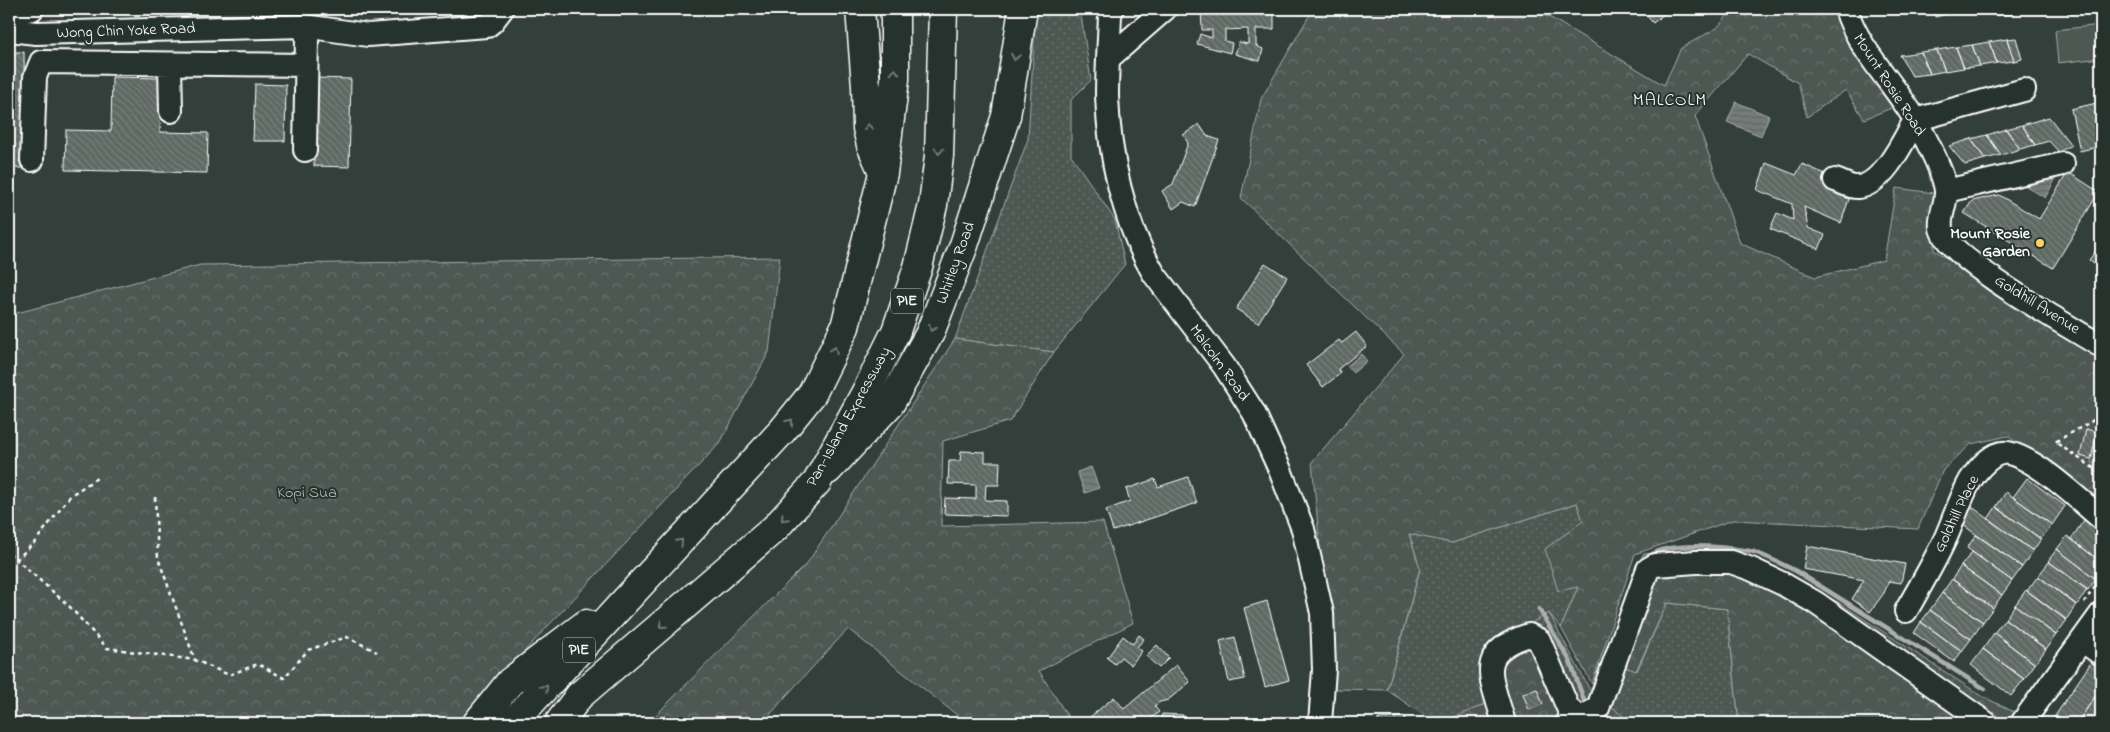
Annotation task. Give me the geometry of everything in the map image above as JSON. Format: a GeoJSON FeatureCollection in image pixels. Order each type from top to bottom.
{"type":"FeatureCollection","features":[{"type":"Feature","properties":{"kind":"main road"},"geometry":{"type":"LineString","coordinates":[[860,9],[867,128],[871,144],[883,173]]}},
{"type":"Feature","properties":{"kind":"main road","name":"PIE"},"geometry":{"type":"LineString","coordinates":[[512,723],[783,430],[812,394],[846,327],[883,173],[894,79],[895,9]]}},
{"type":"Feature","properties":{"kind":"main road","name":"Pan-Island Expressway"},"geometry":{"type":"LineString","coordinates":[[559,723],[579,696],[775,528],[817,482],[867,390],[896,331],[918,267],[933,205],[939,156],[943,9]]}},
{"type":"Feature","properties":{"kind":"main road","name":"Whitley Road"},"geometry":{"type":"LineString","coordinates":[[817,482],[890,404],[930,333],[964,245],[1006,116],[1023,9]]}},
{"type":"Feature","properties":{"kind":"main road"},"geometry":{"type":"LineString","coordinates":[[477,723],[510,682],[647,578]]}},
{"type":"Feature","properties":{"kind":"street"},"geometry":{"type":"LineString","coordinates":[[9,14],[32,9]]}},
{"type":"Feature","properties":{"kind":"street","name":"Wong Chin Yoke Road"},"geometry":{"type":"LineString","coordinates":[[9,30],[36,34],[304,26],[368,35],[487,26],[502,9]]}},
{"type":"Feature","properties":{"kind":"street","name":"Malcolm Road"},"geometry":{"type":"LineString","coordinates":[[1112,9],[1110,16],[1107,96],[1112,146],[1124,205],[1147,262],[1174,302],[1224,366],[1254,413],[1280,470],[1303,529],[1322,613],[1324,670],[1320,723]]}},
{"type":"Feature","properties":{"kind":"street"},"geometry":{"type":"LineString","coordinates":[[1108,58],[1165,9]]}},
{"type":"Feature","properties":{"kind":"street","name":"Mount Rosie Road"},"geometry":{"type":"LineString","coordinates":[[1846,9],[1852,27],[1915,120],[1937,164],[1946,191],[1941,217]]}},
{"type":"Feature","properties":{"kind":"street"},"geometry":{"type":"LineString","coordinates":[[304,26],[307,38],[305,150]]}},
{"type":"Feature","properties":{"kind":"street"},"geometry":{"type":"LineString","coordinates":[[32,160],[35,77],[41,62],[306,65]]}},
{"type":"Feature","properties":{"kind":"street"},"geometry":{"type":"LineString","coordinates":[[170,64],[171,111]]}},
{"type":"Feature","properties":{"kind":"street"},"geometry":{"type":"LineString","coordinates":[[1836,180],[1856,187],[1865,185],[1874,179],[1888,166],[1915,120],[2024,90]]}},
{"type":"Feature","properties":{"kind":"street"},"geometry":{"type":"LineString","coordinates":[[1946,191],[2063,164]]}},
{"type":"Feature","properties":{"kind":"street","name":"Goldhill Avenue"},"geometry":{"type":"LineString","coordinates":[[1941,217],[1941,229],[1948,241],[1966,258],[1999,282],[2101,346]]}},
{"type":"Feature","properties":{"kind":"street","name":"Goldhill Place"},"geometry":{"type":"LineString","coordinates":[[1906,611],[1928,573],[1970,481],[1980,468],[2000,453],[2012,454],[2040,469],[2101,518]]}},
{"type":"Feature","properties":{"kind":"street"},"geometry":{"type":"LineString","coordinates":[[1504,723],[1492,677],[1491,660],[1503,646],[1529,635],[1539,640],[1568,708],[1581,717],[1648,569],[1655,565],[1732,562],[1783,584],[1816,603],[1986,723]]}},
{"type":"Feature","properties":{"kind":"street"},"geometry":{"type":"LineString","coordinates":[[2024,720],[2101,614]]}},
{"type":"Feature","properties":{"kind":"street"},"geometry":{"type":"LineString","coordinates":[[2083,641],[2101,654]]}},
{"type":"Feature","properties":{"kind":"path"},"geometry":{"type":"LineString","coordinates":[[2101,416],[2055,442],[2101,473]]}},
{"type":"Feature","properties":{"kind":"path"},"geometry":{"type":"LineString","coordinates":[[16,560],[35,542],[71,495],[100,476]]}},
{"type":"Feature","properties":{"kind":"path"},"geometry":{"type":"LineString","coordinates":[[155,497],[158,558],[195,660]]}},
{"type":"Feature","properties":{"kind":"path"},"geometry":{"type":"LineString","coordinates":[[9,553],[69,606],[107,648],[195,660],[229,675],[258,664],[284,678],[308,650],[347,636],[377,652]]}},
{"type":"Feature","properties":{"kind":"green space"},"geometry":{"type":"Polygon","coordinates":[[[1036,9],[1080,9],[1091,80],[1071,100],[1071,155],[1115,220],[1125,264],[1054,352],[955,339],[1028,139],[1036,9]]]}},
{"type":"Feature","properties":{"kind":"green space"},"geometry":{"type":"Polygon","coordinates":[[[1313,9],[1547,9],[1546,15],[1664,85],[1681,48],[1717,28],[1733,9],[1834,9],[1840,27],[1894,107],[1864,119],[1846,90],[1807,117],[1798,83],[1748,54],[1695,116],[1740,243],[1815,277],[1884,260],[1896,188],[1934,193],[1934,250],[2101,356],[2101,507],[2008,436],[1971,444],[1943,470],[1918,529],[1733,520],[1635,554],[1592,684],[1561,628],[1578,587],[1558,591],[1545,549],[1583,521],[1577,503],[1452,543],[1409,534],[1420,568],[1387,690],[1333,689],[1312,462],[1404,354],[1241,198],[1261,99],[1313,9]]]}},
{"type":"Feature","properties":{"kind":"green space"},"geometry":{"type":"Polygon","coordinates":[[[2101,25],[2101,58],[2058,63],[2055,30],[2101,25]]]}},
{"type":"Feature","properties":{"kind":"green space","name":"Kopi Sua"},"geometry":{"type":"Polygon","coordinates":[[[780,257],[769,352],[720,443],[457,723],[9,723],[9,315],[200,265],[780,257]]]}},
{"type":"Feature","properties":{"kind":"green space"},"geometry":{"type":"Polygon","coordinates":[[[955,339],[1054,352],[1010,421],[943,441],[941,526],[1103,522],[1133,623],[1039,671],[1072,723],[967,723],[848,629],[763,723],[648,723],[808,562],[955,339]]]}},
{"type":"Feature","properties":{"kind":"green space"},"geometry":{"type":"Polygon","coordinates":[[[2101,423],[2101,465],[2091,463],[2101,423]]]}},
{"type":"Feature","properties":{"kind":"green space"},"geometry":{"type":"Polygon","coordinates":[[[1577,503],[1584,521],[1578,587],[1561,628],[1549,613],[1491,702],[1440,723],[1435,723],[1387,690],[1420,569],[1409,533],[1452,543],[1577,503]]]}},
{"type":"Feature","properties":{"kind":"green space"},"geometry":{"type":"Polygon","coordinates":[[[1643,554],[1728,554],[1769,566],[1838,602],[1982,696],[2036,723],[1739,723],[1727,609],[1667,603],[1636,671],[1623,666],[1609,704],[1630,723],[1496,723],[1484,650],[1549,613],[1591,692],[1643,554]]]}},
{"type":"Feature","properties":{"kind":"green space"},"geometry":{"type":"Polygon","coordinates":[[[1667,603],[1727,609],[1739,723],[1630,723],[1609,704],[1623,666],[1637,671],[1667,603]]]}},
{"type":"Feature","properties":{"kind":"green space"},"geometry":{"type":"Polygon","coordinates":[[[1491,702],[1495,723],[1440,723],[1491,702]]]}},
{"type":"Feature","properties":{"kind":"shaded area"},"geometry":{"type":"Polygon","coordinates":[[[1736,102],[1769,116],[1761,136],[1727,122],[1736,102]]]}},
{"type":"Feature","properties":{"kind":"shaded area"},"geometry":{"type":"Polygon","coordinates":[[[2059,173],[2045,198],[2026,186],[2029,177],[2059,173]]]}},
{"type":"Feature","properties":{"kind":"shaded area"},"geometry":{"type":"Polygon","coordinates":[[[1361,354],[1367,361],[1353,373],[1347,366],[1361,354]]]}},
{"type":"Feature","properties":{"kind":"shaded area"},"geometry":{"type":"Polygon","coordinates":[[[1091,467],[1099,488],[1085,493],[1077,472],[1091,467]]]}},
{"type":"Feature","properties":{"kind":"building"},"geometry":{"type":"Polygon","coordinates":[[[1201,9],[1274,9],[1274,29],[1256,29],[1256,46],[1263,49],[1260,61],[1235,54],[1239,42],[1248,44],[1248,29],[1225,30],[1225,41],[1232,43],[1230,53],[1197,44],[1200,34],[1212,38],[1212,30],[1202,30],[1201,9]]]}},
{"type":"Feature","properties":{"kind":"building"},"geometry":{"type":"Polygon","coordinates":[[[1641,9],[1670,9],[1653,23],[1641,9]]]}},
{"type":"Feature","properties":{"kind":"building"},"geometry":{"type":"Polygon","coordinates":[[[1933,9],[1968,9],[1935,17],[1933,9]]]}},
{"type":"Feature","properties":{"kind":"building"},"geometry":{"type":"Polygon","coordinates":[[[1991,9],[2011,9],[2012,14],[1993,15],[1991,9]]]}},
{"type":"Feature","properties":{"kind":"building"},"geometry":{"type":"Polygon","coordinates":[[[2067,9],[2101,9],[2101,10],[2068,14],[2067,9]]]}},
{"type":"Feature","properties":{"kind":"building"},"geometry":{"type":"Polygon","coordinates":[[[2016,38],[2022,59],[2014,61],[2007,39],[2016,38]]]}},
{"type":"Feature","properties":{"kind":"building"},"geometry":{"type":"Polygon","coordinates":[[[2007,39],[2014,61],[1997,63],[1989,42],[2007,39]]]}},
{"type":"Feature","properties":{"kind":"building"},"geometry":{"type":"Polygon","coordinates":[[[1989,42],[1997,63],[1980,66],[1972,45],[1989,42]]]}},
{"type":"Feature","properties":{"kind":"building"},"geometry":{"type":"Polygon","coordinates":[[[1972,45],[1980,66],[1964,68],[1956,47],[1972,45]]]}},
{"type":"Feature","properties":{"kind":"building"},"geometry":{"type":"Polygon","coordinates":[[[1956,47],[1964,68],[1945,71],[1937,50],[1956,47]]]}},
{"type":"Feature","properties":{"kind":"building"},"geometry":{"type":"Polygon","coordinates":[[[1937,50],[1945,71],[1930,74],[1921,52],[1937,50]]]}},
{"type":"Feature","properties":{"kind":"building"},"geometry":{"type":"Polygon","coordinates":[[[9,52],[24,52],[25,147],[22,147],[22,168],[9,168],[9,52]]]}},
{"type":"Feature","properties":{"kind":"building"},"geometry":{"type":"Polygon","coordinates":[[[1921,52],[1930,74],[1912,76],[1900,55],[1921,52]]]}},
{"type":"Feature","properties":{"kind":"building"},"geometry":{"type":"Polygon","coordinates":[[[112,77],[162,78],[160,132],[208,133],[207,173],[65,170],[66,130],[111,131],[112,77]]]}},
{"type":"Feature","properties":{"kind":"building"},"geometry":{"type":"Polygon","coordinates":[[[316,78],[351,79],[349,167],[314,166],[316,78]]]}},
{"type":"Feature","properties":{"kind":"building"},"geometry":{"type":"Polygon","coordinates":[[[255,84],[286,85],[285,141],[253,141],[255,84]]]}},
{"type":"Feature","properties":{"kind":"building"},"geometry":{"type":"Polygon","coordinates":[[[2101,102],[2101,146],[2080,151],[2071,109],[2101,102]]]}},
{"type":"Feature","properties":{"kind":"building"},"geometry":{"type":"Polygon","coordinates":[[[2049,117],[2071,145],[2059,152],[2049,141],[2035,145],[2022,125],[2049,117]]]}},
{"type":"Feature","properties":{"kind":"building"},"geometry":{"type":"Polygon","coordinates":[[[1199,124],[1207,136],[1219,140],[1195,207],[1183,202],[1173,209],[1162,191],[1173,184],[1188,143],[1183,135],[1199,124]]]}},
{"type":"Feature","properties":{"kind":"building"},"geometry":{"type":"Polygon","coordinates":[[[2022,125],[2035,145],[2020,149],[2006,129],[2022,125]]]}},
{"type":"Feature","properties":{"kind":"building"},"geometry":{"type":"Polygon","coordinates":[[[2006,129],[2020,149],[2001,155],[1987,135],[2006,129]]]}},
{"type":"Feature","properties":{"kind":"building"},"geometry":{"type":"Polygon","coordinates":[[[1987,135],[2001,155],[1985,159],[1971,139],[1987,135]]]}},
{"type":"Feature","properties":{"kind":"building"},"geometry":{"type":"Polygon","coordinates":[[[1971,139],[1985,159],[1965,165],[1949,146],[1971,139]]]}},
{"type":"Feature","properties":{"kind":"building"},"geometry":{"type":"Polygon","coordinates":[[[1766,163],[1796,175],[1802,164],[1830,176],[1826,187],[1850,196],[1841,223],[1804,207],[1808,228],[1825,235],[1819,249],[1770,229],[1777,213],[1793,220],[1792,204],[1757,190],[1766,163]]]}},
{"type":"Feature","properties":{"kind":"building","name":"Mount Rosie Garden"},"geometry":{"type":"Polygon","coordinates":[[[2068,172],[2099,192],[2053,268],[1964,213],[1972,201],[1999,195],[2039,219],[2068,172]]]}},
{"type":"Feature","properties":{"kind":"building"},"geometry":{"type":"Polygon","coordinates":[[[2101,244],[2101,270],[2089,260],[2101,244]]]}},
{"type":"Feature","properties":{"kind":"building"},"geometry":{"type":"Polygon","coordinates":[[[1265,263],[1287,277],[1258,323],[1236,309],[1265,263]]]}},
{"type":"Feature","properties":{"kind":"building"},"geometry":{"type":"Polygon","coordinates":[[[1356,332],[1367,346],[1338,369],[1341,373],[1323,387],[1306,365],[1339,340],[1342,343],[1356,332]]]}},
{"type":"Feature","properties":{"kind":"building"},"geometry":{"type":"Polygon","coordinates":[[[2086,429],[2097,432],[2091,459],[2080,456],[2086,429]]]}},
{"type":"Feature","properties":{"kind":"building"},"geometry":{"type":"Polygon","coordinates":[[[961,451],[985,452],[985,462],[1000,462],[999,485],[986,485],[985,500],[1007,501],[1007,516],[944,514],[945,498],[976,499],[976,485],[948,484],[949,461],[960,461],[961,451]]]}},
{"type":"Feature","properties":{"kind":"building"},"geometry":{"type":"Polygon","coordinates":[[[1188,477],[1197,503],[1113,531],[1106,510],[1130,501],[1126,489],[1155,479],[1158,487],[1188,477]]]}},
{"type":"Feature","properties":{"kind":"building"},"geometry":{"type":"Polygon","coordinates":[[[2027,478],[2065,506],[2052,525],[2013,497],[2027,478]]]}},
{"type":"Feature","properties":{"kind":"building"},"geometry":{"type":"Polygon","coordinates":[[[2006,492],[2052,525],[2041,539],[1996,507],[2006,492]]]}},
{"type":"Feature","properties":{"kind":"building"},"geometry":{"type":"Polygon","coordinates":[[[1968,504],[2033,551],[2022,567],[1956,520],[1968,504]]]}},
{"type":"Feature","properties":{"kind":"building"},"geometry":{"type":"Polygon","coordinates":[[[1996,507],[2041,539],[2033,551],[1988,519],[1996,507]]]}},
{"type":"Feature","properties":{"kind":"building"},"geometry":{"type":"Polygon","coordinates":[[[2084,520],[2101,533],[2101,562],[2071,539],[2084,520]]]}},
{"type":"Feature","properties":{"kind":"building"},"geometry":{"type":"Polygon","coordinates":[[[1976,535],[2022,567],[2012,581],[1967,548],[1976,535]]]}},
{"type":"Feature","properties":{"kind":"building"},"geometry":{"type":"Polygon","coordinates":[[[2067,536],[2101,562],[2101,572],[2096,579],[2057,549],[2067,536]]]}},
{"type":"Feature","properties":{"kind":"building"},"geometry":{"type":"Polygon","coordinates":[[[1807,546],[1905,564],[1901,583],[1889,581],[1884,593],[1870,612],[1852,599],[1864,580],[1803,569],[1807,546]]]}},
{"type":"Feature","properties":{"kind":"building"},"geometry":{"type":"Polygon","coordinates":[[[2057,549],[2096,579],[2088,590],[2048,561],[2057,549]]]}},
{"type":"Feature","properties":{"kind":"building"},"geometry":{"type":"Polygon","coordinates":[[[1972,552],[2012,581],[2002,595],[1961,566],[1972,552]]]}},
{"type":"Feature","properties":{"kind":"building"},"geometry":{"type":"Polygon","coordinates":[[[2049,562],[2087,590],[2077,605],[2038,576],[2049,562]]]}},
{"type":"Feature","properties":{"kind":"building"},"geometry":{"type":"Polygon","coordinates":[[[1961,566],[2002,595],[1993,608],[1952,579],[1961,566]]]}},
{"type":"Feature","properties":{"kind":"building"},"geometry":{"type":"Polygon","coordinates":[[[2038,576],[2076,605],[2066,620],[2027,591],[2038,576]]]}},
{"type":"Feature","properties":{"kind":"building"},"geometry":{"type":"Polygon","coordinates":[[[1952,579],[1993,608],[1983,622],[1942,593],[1952,579]]]}},
{"type":"Feature","properties":{"kind":"building"},"geometry":{"type":"Polygon","coordinates":[[[2026,590],[2067,620],[2056,635],[2015,605],[2026,590]]]}},
{"type":"Feature","properties":{"kind":"building"},"geometry":{"type":"Polygon","coordinates":[[[1942,593],[1983,622],[1971,639],[1930,610],[1942,593]]]}},
{"type":"Feature","properties":{"kind":"building"},"geometry":{"type":"Polygon","coordinates":[[[1267,601],[1289,680],[1265,687],[1244,608],[1267,601]]]}},
{"type":"Feature","properties":{"kind":"building"},"geometry":{"type":"Polygon","coordinates":[[[2015,605],[2056,635],[2046,649],[2005,619],[2015,605]]]}},
{"type":"Feature","properties":{"kind":"building"},"geometry":{"type":"Polygon","coordinates":[[[1930,610],[1971,639],[1962,651],[1921,622],[1930,610]]]}},
{"type":"Feature","properties":{"kind":"building"},"geometry":{"type":"Polygon","coordinates":[[[2005,619],[2046,649],[2035,664],[1994,633],[2005,619]]]}},
{"type":"Feature","properties":{"kind":"building"},"geometry":{"type":"Polygon","coordinates":[[[1921,622],[1962,651],[1954,662],[1914,633],[1921,622]]]}},
{"type":"Feature","properties":{"kind":"building"},"geometry":{"type":"Polygon","coordinates":[[[1994,633],[2035,664],[2024,679],[1983,649],[1994,633]]]}},
{"type":"Feature","properties":{"kind":"building"},"geometry":{"type":"Polygon","coordinates":[[[1139,635],[1144,639],[1137,647],[1142,651],[1131,665],[1121,657],[1115,664],[1107,658],[1123,636],[1133,644],[1139,635]]]}},
{"type":"Feature","properties":{"kind":"building"},"geometry":{"type":"Polygon","coordinates":[[[1235,637],[1245,679],[1229,682],[1220,641],[1235,637]]]}},
{"type":"Feature","properties":{"kind":"building"},"geometry":{"type":"Polygon","coordinates":[[[1157,645],[1169,658],[1159,668],[1146,656],[1157,645]]]}},
{"type":"Feature","properties":{"kind":"building"},"geometry":{"type":"Polygon","coordinates":[[[1983,649],[2024,679],[2011,696],[1971,665],[1983,649]]]}},
{"type":"Feature","properties":{"kind":"building"},"geometry":{"type":"Polygon","coordinates":[[[2092,661],[2101,667],[2101,688],[2077,723],[2051,722],[2092,661]]]}},
{"type":"Feature","properties":{"kind":"building"},"geometry":{"type":"Polygon","coordinates":[[[1176,665],[1190,682],[1168,700],[1154,706],[1159,712],[1150,719],[1161,720],[1162,714],[1183,715],[1182,723],[1083,723],[1114,697],[1124,709],[1176,665]]]}},
{"type":"Feature","properties":{"kind":"building"},"geometry":{"type":"Polygon","coordinates":[[[2101,688],[2101,723],[2077,723],[2101,688]]]}},
{"type":"Feature","properties":{"kind":"building"},"geometry":{"type":"Polygon","coordinates":[[[1537,689],[1543,704],[1529,710],[1523,694],[1537,689]]]}},
{"type":"Feature","properties":{"kind":"building"},"geometry":{"type":"Polygon","coordinates":[[[1405,717],[1405,723],[1378,723],[1378,719],[1405,717]]]}},
{"type":"Feature","properties":{"kind":"waterway"},"geometry":{"type":"LineString","coordinates":[[1647,560],[1654,553],[1680,547],[1730,548],[1754,552],[1796,571],[1985,689]]}},
{"type":"Feature","properties":{"kind":"waterway"},"geometry":{"type":"LineString","coordinates":[[1539,609],[1570,661],[1586,706]]}},
{"type":"Feature","properties":{"kind":"place","name":"Mount Rosie Garden"},"geometry":{"type":"Point","coordinates":[2040,243]}},
{"type":"Feature","properties":{"kind":"district","name":"MALCOLM"},"geometry":{"type":"Point","coordinates":[1670,101]}}]}
